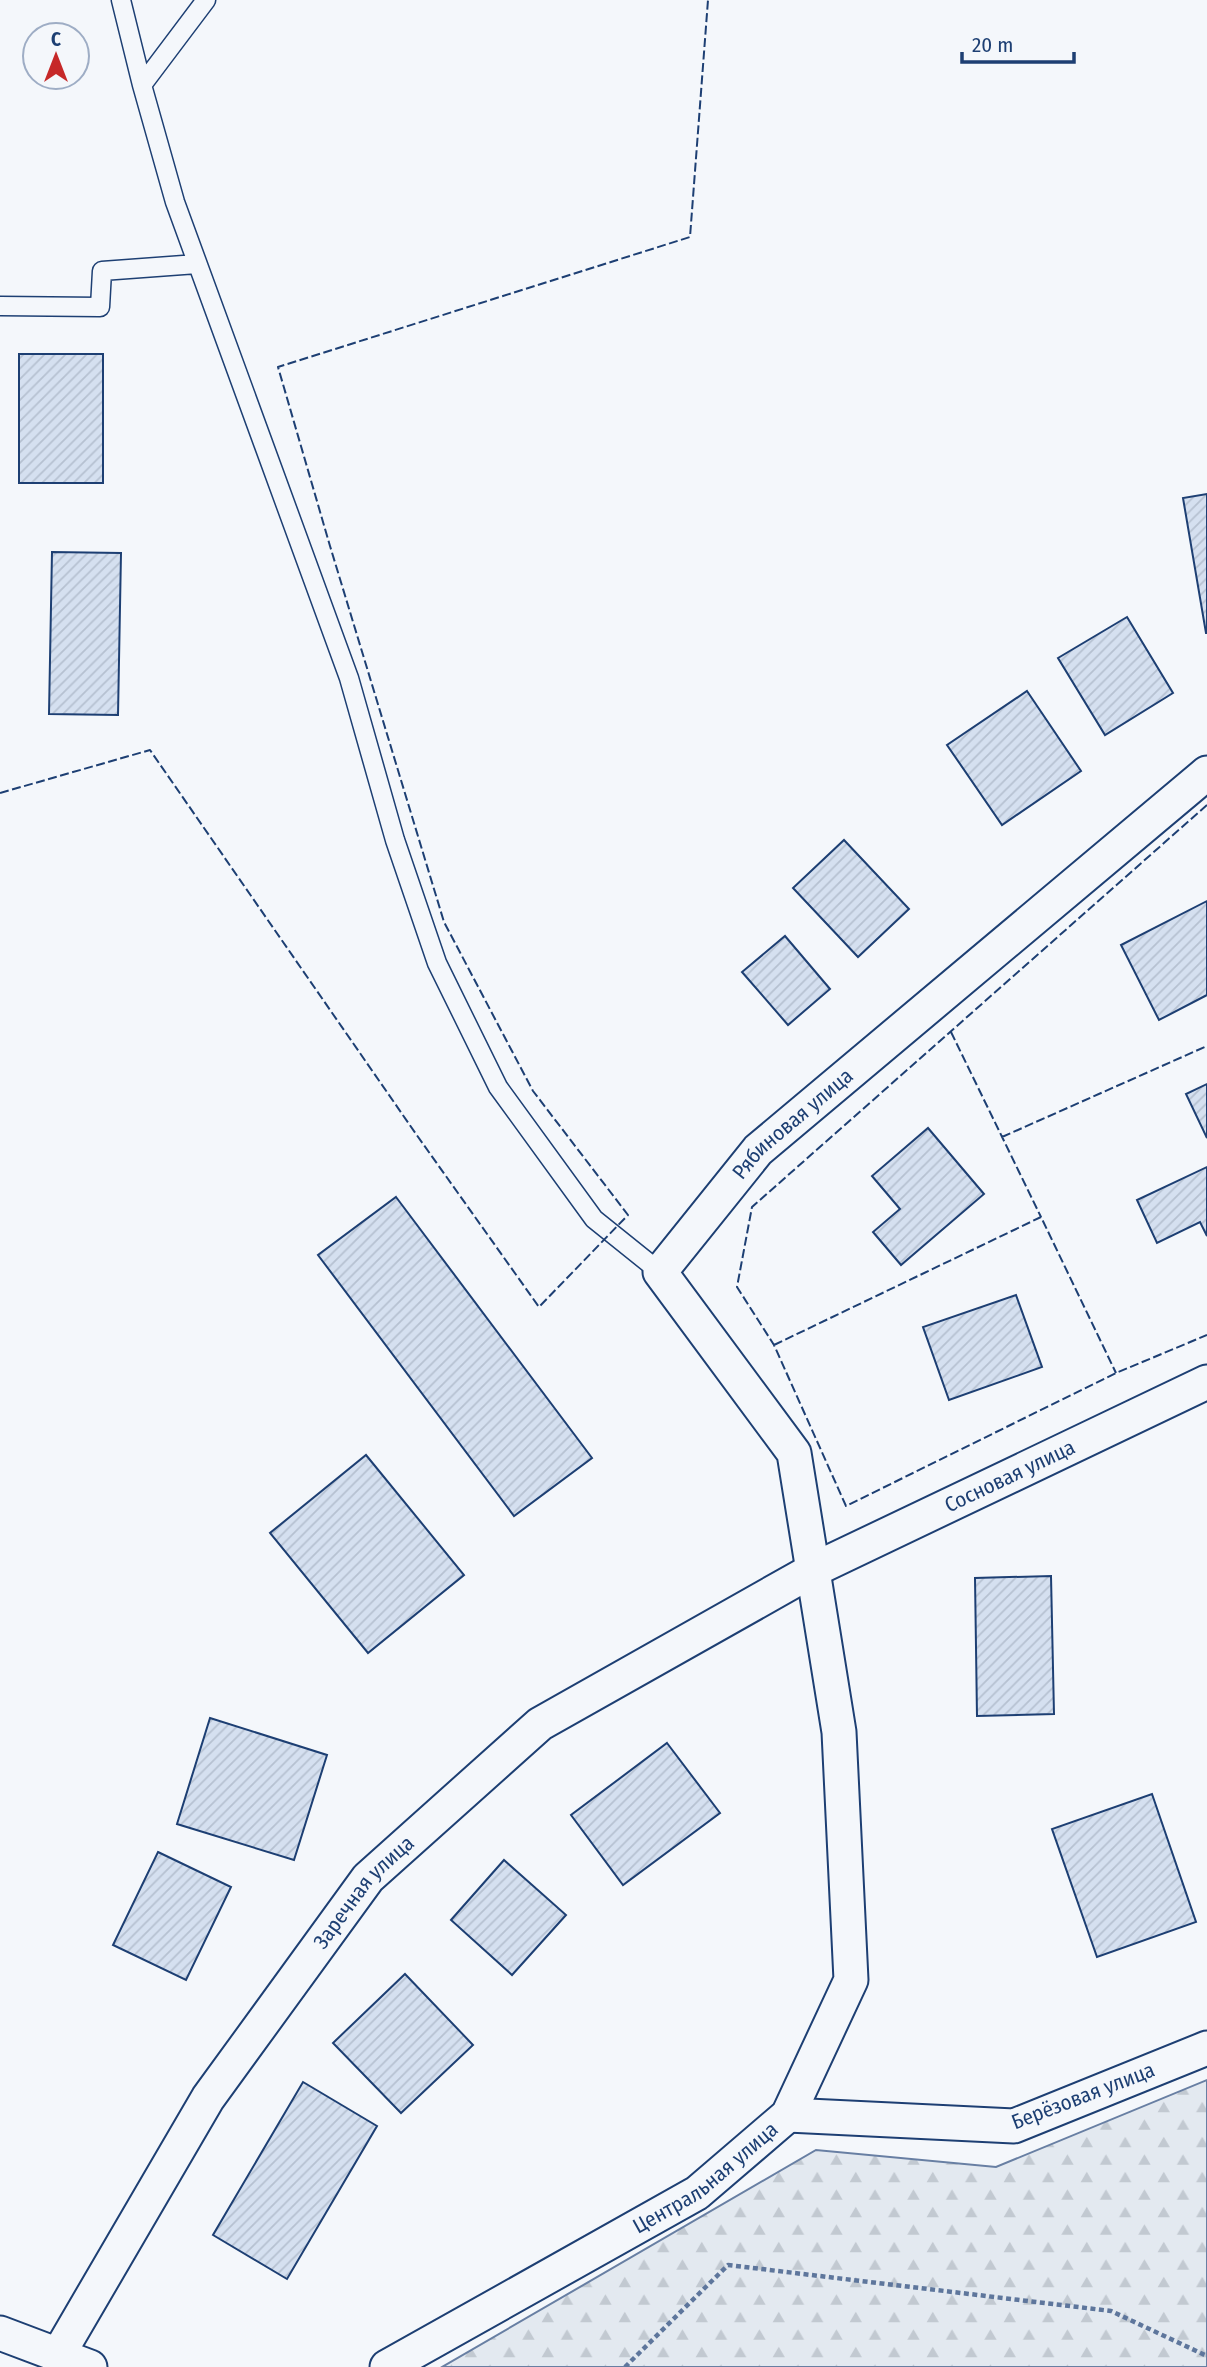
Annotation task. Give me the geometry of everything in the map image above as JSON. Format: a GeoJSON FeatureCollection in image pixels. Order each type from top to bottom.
{"type":"FeatureCollection","features":[{"type":"Feature","properties":{"kind":"street","name":"Рябиновая улица"},"geometry":{"type":"LineString","coordinates":[[660,1272],[758,1150],[1207,773]]}},
{"type":"Feature","properties":{"kind":"street"},"geometry":{"type":"LineString","coordinates":[[660,1272],[794,1453],[813,1570]]}},
{"type":"Feature","properties":{"kind":"street","name":"Сосновая улица"},"geometry":{"type":"LineString","coordinates":[[813,1570],[1207,1382]]}},
{"type":"Feature","properties":{"kind":"street","name":"Центральная улица"},"geometry":{"type":"LineString","coordinates":[[387,2367],[697,2193],[788,2115],[851,1980],[839,1732],[813,1570]]}},
{"type":"Feature","properties":{"kind":"street","name":"Заречная улица"},"geometry":{"type":"LineString","coordinates":[[56,2361],[208,2098],[368,1878],[540,1724],[813,1570]]}},
{"type":"Feature","properties":{"kind":"street","name":"Берёзовая улица"},"geometry":{"type":"LineString","coordinates":[[788,2115],[1014,2126],[1207,2048]]}},
{"type":"Feature","properties":{"kind":"street"},"geometry":{"type":"LineString","coordinates":[[0,2333],[56,2361],[90,2367]]}},
{"type":"Feature","properties":{"kind":"lane"},"geometry":{"type":"LineString","coordinates":[[121,0],[175,202],[349,678],[395,840],[436,963],[498,1087],[594,1219],[660,1272]]}},
{"type":"Feature","properties":{"kind":"lane"},"geometry":{"type":"LineString","coordinates":[[142,85],[206,0]]}},
{"type":"Feature","properties":{"kind":"lane"},"geometry":{"type":"LineString","coordinates":[[0,306],[100,307],[102,271],[197,264]]}},
{"type":"Feature","properties":{"kind":"path"},"geometry":{"type":"LineString","coordinates":[[625,2367],[728,2265],[1111,2311],[1207,2356]]}},
{"type":"Feature","properties":{"kind":"green space"},"geometry":{"type":"Polygon","coordinates":[[[1207,2080],[1207,2367],[442,2367],[816,2150],[996,2167],[1207,2080]]]}},
{"type":"Feature","properties":{"kind":"building"},"geometry":{"type":"Polygon","coordinates":[[[19,354],[103,354],[103,483],[19,483],[19,354]]]}},
{"type":"Feature","properties":{"kind":"building"},"geometry":{"type":"Polygon","coordinates":[[[1207,494],[1207,633],[1206,633],[1183,498],[1207,494]]]}},
{"type":"Feature","properties":{"kind":"building"},"geometry":{"type":"Polygon","coordinates":[[[52,552],[121,553],[118,715],[49,714],[52,552]]]}},
{"type":"Feature","properties":{"kind":"building"},"geometry":{"type":"Polygon","coordinates":[[[1127,617],[1173,693],[1105,735],[1058,658],[1127,617]]]}},
{"type":"Feature","properties":{"kind":"building"},"geometry":{"type":"Polygon","coordinates":[[[1027,691],[1081,771],[1002,825],[947,745],[1027,691]]]}},
{"type":"Feature","properties":{"kind":"building"},"geometry":{"type":"Polygon","coordinates":[[[844,840],[909,909],[858,957],[793,888],[844,840]]]}},
{"type":"Feature","properties":{"kind":"building"},"geometry":{"type":"Polygon","coordinates":[[[1207,901],[1207,995],[1159,1020],[1121,945],[1207,901]]]}},
{"type":"Feature","properties":{"kind":"building"},"geometry":{"type":"Polygon","coordinates":[[[785,936],[830,989],[788,1025],[742,972],[785,936]]]}},
{"type":"Feature","properties":{"kind":"building"},"geometry":{"type":"Polygon","coordinates":[[[1207,1084],[1207,1138],[1186,1094],[1207,1084]]]}},
{"type":"Feature","properties":{"kind":"building"},"geometry":{"type":"Polygon","coordinates":[[[928,1128],[984,1194],[901,1265],[873,1232],[900,1209],[872,1176],[928,1128]]]}},
{"type":"Feature","properties":{"kind":"building"},"geometry":{"type":"Polygon","coordinates":[[[1207,1167],[1207,1236],[1200,1222],[1157,1243],[1137,1200],[1207,1167]]]}},
{"type":"Feature","properties":{"kind":"building"},"geometry":{"type":"Polygon","coordinates":[[[396,1197],[592,1458],[514,1516],[318,1255],[396,1197]]]}},
{"type":"Feature","properties":{"kind":"building"},"geometry":{"type":"Polygon","coordinates":[[[1016,1295],[1042,1367],[949,1400],[923,1327],[1016,1295]]]}},
{"type":"Feature","properties":{"kind":"building"},"geometry":{"type":"Polygon","coordinates":[[[366,1455],[464,1575],[368,1653],[270,1533],[366,1455]]]}},
{"type":"Feature","properties":{"kind":"building"},"geometry":{"type":"Polygon","coordinates":[[[1051,1576],[1054,1714],[977,1716],[975,1578],[1051,1576]]]}},
{"type":"Feature","properties":{"kind":"building"},"geometry":{"type":"Polygon","coordinates":[[[210,1718],[327,1755],[294,1860],[177,1824],[210,1718]]]}},
{"type":"Feature","properties":{"kind":"building"},"geometry":{"type":"Polygon","coordinates":[[[667,1743],[720,1813],[623,1885],[571,1815],[667,1743]]]}},
{"type":"Feature","properties":{"kind":"building"},"geometry":{"type":"Polygon","coordinates":[[[1152,1794],[1196,1922],[1097,1957],[1052,1829],[1152,1794]]]}},
{"type":"Feature","properties":{"kind":"building"},"geometry":{"type":"Polygon","coordinates":[[[158,1852],[231,1887],[186,1980],[113,1945],[158,1852]]]}},
{"type":"Feature","properties":{"kind":"building"},"geometry":{"type":"Polygon","coordinates":[[[504,1860],[566,1915],[512,1975],[451,1920],[504,1860]]]}},
{"type":"Feature","properties":{"kind":"building"},"geometry":{"type":"Polygon","coordinates":[[[405,1974],[473,2045],[401,2113],[333,2043],[405,1974]]]}},
{"type":"Feature","properties":{"kind":"building"},"geometry":{"type":"Polygon","coordinates":[[[303,2082],[377,2126],[287,2279],[213,2235],[303,2082]]]}},
{"type":"Feature","properties":{"kind":"fence"},"geometry":{"type":"LineString","coordinates":[[0,793],[150,750],[539,1307],[628,1215],[533,1091],[444,922],[278,367],[690,237],[708,0]]}},
{"type":"Feature","properties":{"kind":"fence"},"geometry":{"type":"LineString","coordinates":[[1207,805],[752,1207],[737,1287],[774,1345],[846,1506],[1116,1373],[1207,1335]]}},
{"type":"Feature","properties":{"kind":"fence"},"geometry":{"type":"LineString","coordinates":[[951,1032],[1041,1217]]}},
{"type":"Feature","properties":{"kind":"fence"},"geometry":{"type":"LineString","coordinates":[[1002,1137],[1207,1046]]}},
{"type":"Feature","properties":{"kind":"fence"},"geometry":{"type":"LineString","coordinates":[[774,1345],[1041,1217],[1116,1373]]}}]}
